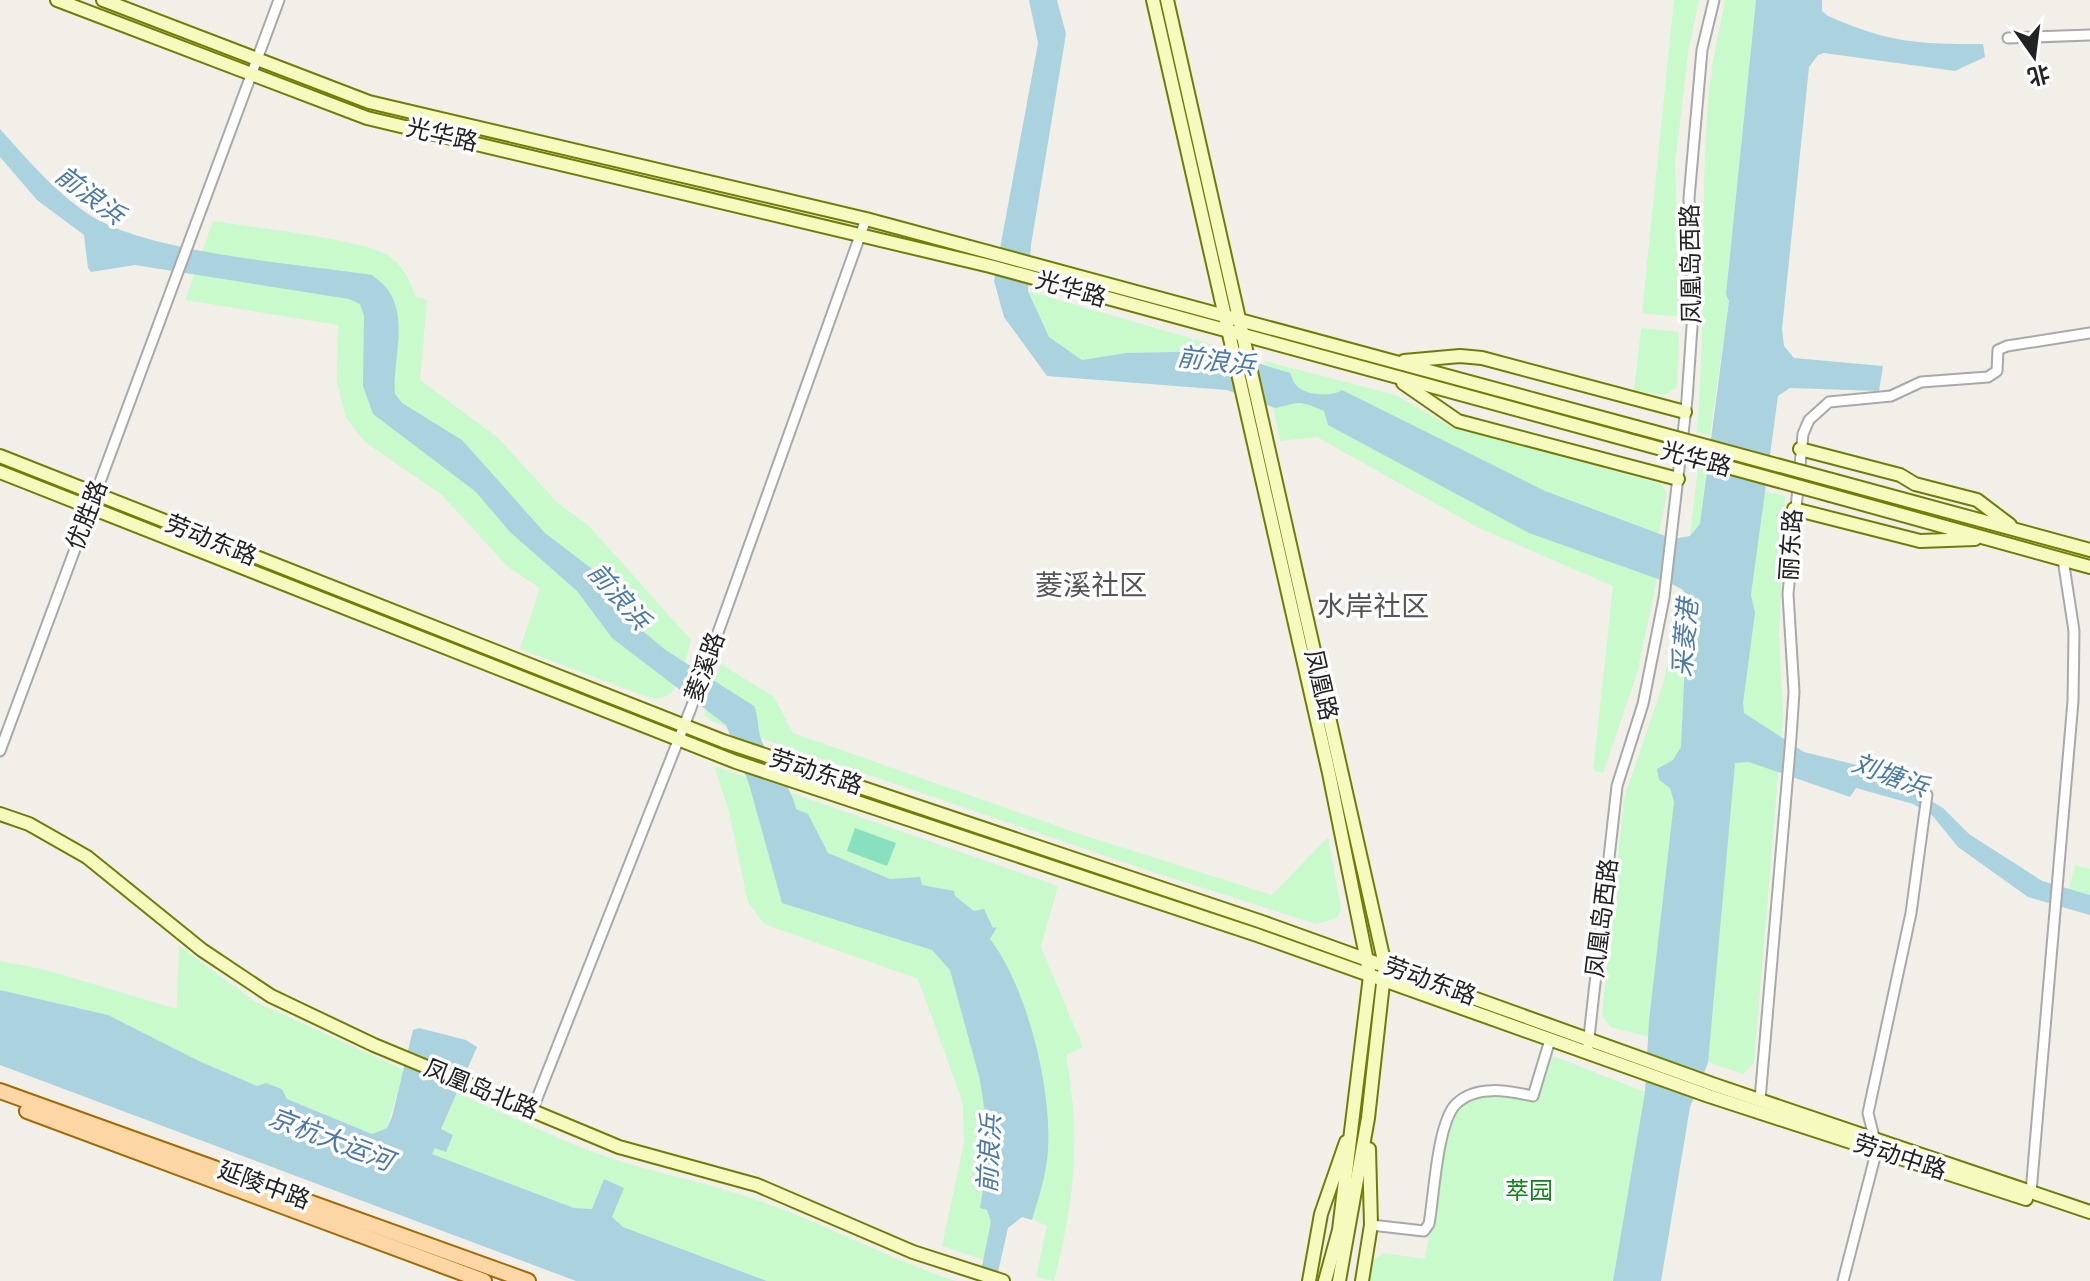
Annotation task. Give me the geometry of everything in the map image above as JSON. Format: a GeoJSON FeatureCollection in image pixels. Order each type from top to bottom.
{"type":"FeatureCollection","features":[{"type":"Feature","properties":{"kind":"main road","name":"光华路"},"geometry":{"type":"LineString","coordinates":[[57,0],[367,118],[990,266],[1229,334],[2090,567]]}},
{"type":"Feature","properties":{"kind":"main road","name":"光华路"},"geometry":{"type":"LineString","coordinates":[[103,0],[369,102],[866,219],[1043,265],[1227,318],[1241,318],[2090,550]]}},
{"type":"Feature","properties":{"kind":"main road","name":"凤凰路"},"geometry":{"type":"LineString","coordinates":[[1153,0],[1232,350],[1251,405],[1385,965],[1385,982],[1361,1117],[1339,1230],[1325,1281]]}},
{"type":"Feature","properties":{"kind":"main road","name":"凤凰路"},"geometry":{"type":"LineString","coordinates":[[1167,0],[1241,318],[1251,405],[1370,976],[1361,1117],[1339,1281]]}},
{"type":"Feature","properties":{"kind":"main road"},"geometry":{"type":"LineString","coordinates":[[1395,362],[1460,356],[1482,358],[1685,412]]}},
{"type":"Feature","properties":{"kind":"main road"},"geometry":{"type":"LineString","coordinates":[[1398,379],[1458,421],[1678,479]]}},
{"type":"Feature","properties":{"kind":"main road"},"geometry":{"type":"LineString","coordinates":[[1800,449],[1900,475],[1915,484],[1977,500],[2016,530]]}},
{"type":"Feature","properties":{"kind":"main road","name":"劳动东路"},"geometry":{"type":"LineString","coordinates":[[0,456],[723,741],[1385,965],[1644,1058],[1712,1090]]}},
{"type":"Feature","properties":{"kind":"main road","name":"劳动东路"},"geometry":{"type":"LineString","coordinates":[[0,472],[736,762],[1370,976],[1639,1072],[1712,1090]]}},
{"type":"Feature","properties":{"kind":"main road"},"geometry":{"type":"LineString","coordinates":[[1794,509],[1920,541],[1989,539]]}},
{"type":"Feature","properties":{"kind":"main road","name":"凤凰岛北路"},"geometry":{"type":"LineString","coordinates":[[0,814],[29,824],[87,857],[202,950],[271,996],[407,1059],[619,1147],[757,1185],[913,1252],[1000,1280]]}},
{"type":"Feature","properties":{"kind":"main road","name":"劳动中路"},"geometry":{"type":"LineString","coordinates":[[1712,1090],[1760,1100],[1874,1144],[2090,1212]]}},
{"type":"Feature","properties":{"kind":"main road","name":"劳动中路"},"geometry":{"type":"LineString","coordinates":[[1712,1090],[2090,1221]]}},
{"type":"Feature","properties":{"kind":"main road","name":"延陵中路"},"geometry":{"type":"LineString","coordinates":[[0,1091],[528,1281]]}},
{"type":"Feature","properties":{"kind":"main road","name":"延陵中路"},"geometry":{"type":"LineString","coordinates":[[0,1101],[477,1280]]}},
{"type":"Feature","properties":{"kind":"main road"},"geometry":{"type":"LineString","coordinates":[[1361,1117],[1371,1225],[1362,1281]]}},
{"type":"Feature","properties":{"kind":"main road"},"geometry":{"type":"LineString","coordinates":[[1309,1281],[1321,1214],[1361,1117]]}},
{"type":"Feature","properties":{"kind":"street"},"geometry":{"type":"LineString","coordinates":[[251,75],[279,0]]}},
{"type":"Feature","properties":{"kind":"street","name":"凤凰岛西路"},"geometry":{"type":"LineString","coordinates":[[1587,1053],[1617,786],[1643,704],[1664,598],[1693,312],[1689,198],[1702,50],[1714,0]]}},
{"type":"Feature","properties":{"kind":"street"},"geometry":{"type":"LineString","coordinates":[[2008,38],[2090,35]]}},
{"type":"Feature","properties":{"kind":"street","name":"优胜路"},"geometry":{"type":"LineString","coordinates":[[0,751],[251,75]]}},
{"type":"Feature","properties":{"kind":"street","name":"菱溪路"},"geometry":{"type":"LineString","coordinates":[[532,1111],[676,738],[691,708],[866,219]]}},
{"type":"Feature","properties":{"kind":"street","name":"丽东路"},"geometry":{"type":"LineString","coordinates":[[1760,1100],[1794,692],[1788,594],[1794,509],[1800,449],[1809,420],[1829,402],[1899,394],[1935,379],[1988,377],[1997,371],[1998,350],[2007,346],[2090,333]]}},
{"type":"Feature","properties":{"kind":"street"},"geometry":{"type":"LineString","coordinates":[[2031,1192],[2073,701],[2074,631],[2063,559]]}},
{"type":"Feature","properties":{"kind":"street"},"geometry":{"type":"LineString","coordinates":[[1843,1281],[1874,1144],[1868,1113],[1911,913],[1927,816],[1927,795]]}},
{"type":"Feature","properties":{"kind":"street"},"geometry":{"type":"LineString","coordinates":[[1371,1225],[1424,1231],[1429,1224],[1444,1128],[1455,1104],[1477,1092],[1504,1090],[1533,1096],[1550,1040]]}},
{"type":"Feature","properties":{"kind":"street"},"geometry":{"type":"LineString","coordinates":[[477,1280],[481,1263]]}},
{"type":"Feature","properties":{"kind":"green space"},"geometry":{"type":"Polygon","coordinates":[[[1674,0],[1699,0],[1689,47],[1675,162],[1680,317],[1642,313],[1674,0]]]}},
{"type":"Feature","properties":{"kind":"green space"},"geometry":{"type":"Polygon","coordinates":[[[1725,0],[1756,0],[1726,293],[1729,301],[1710,435],[1697,432],[1704,185],[1709,90],[1725,0]]]}},
{"type":"Feature","properties":{"kind":"green space"},"geometry":{"type":"Polygon","coordinates":[[[213,221],[356,244],[389,256],[399,265],[416,297],[427,300],[420,380],[497,437],[558,503],[589,526],[691,640],[684,669],[670,693],[653,699],[520,649],[540,588],[508,567],[442,495],[365,442],[346,418],[337,382],[338,325],[185,300],[213,221]]]}},
{"type":"Feature","properties":{"kind":"green space"},"geometry":{"type":"Polygon","coordinates":[[[1028,291],[1214,345],[1218,351],[1128,353],[1082,360],[1049,337],[1028,291]]]}},
{"type":"Feature","properties":{"kind":"green space"},"geometry":{"type":"Polygon","coordinates":[[[1641,328],[1679,332],[1677,387],[1665,395],[1634,391],[1641,328]]]}},
{"type":"Feature","properties":{"kind":"green space"},"geometry":{"type":"Polygon","coordinates":[[[1264,361],[1396,395],[1451,427],[1661,484],[1667,493],[1657,542],[1656,584],[1637,673],[1603,773],[1593,770],[1613,586],[1479,528],[1317,437],[1280,441],[1264,361]]]}},
{"type":"Feature","properties":{"kind":"green space"},"geometry":{"type":"Polygon","coordinates":[[[1698,468],[1706,470],[1700,524],[1690,536],[1698,468]]]}},
{"type":"Feature","properties":{"kind":"green space"},"geometry":{"type":"Polygon","coordinates":[[[1750,488],[1785,496],[1779,636],[1783,716],[1754,1063],[1743,1074],[1694,1057],[1750,488]]]}},
{"type":"Feature","properties":{"kind":"green space"},"geometry":{"type":"Polygon","coordinates":[[[1683,590],[1697,590],[1658,1039],[1610,1027],[1602,1016],[1624,798],[1663,684],[1683,590]]]}},
{"type":"Feature","properties":{"kind":"green space"},"geometry":{"type":"Polygon","coordinates":[[[721,664],[774,697],[793,733],[1083,835],[1272,895],[1328,837],[1341,908],[1337,918],[1316,924],[1147,870],[711,721],[705,716],[705,706],[721,664]]]}},
{"type":"Feature","properties":{"kind":"green space"},"geometry":{"type":"Polygon","coordinates":[[[714,766],[1058,886],[1041,947],[1083,1047],[1066,1055],[1071,1085],[1074,1168],[1067,1222],[1054,1281],[1036,1277],[1047,1226],[1015,1211],[987,1261],[942,1246],[964,1143],[963,1103],[918,979],[764,924],[748,902],[729,812],[714,766]]]}},
{"type":"Feature","properties":{"kind":"green space"},"geometry":{"type":"Polygon","coordinates":[[[855,828],[896,843],[887,866],[847,851],[855,828]]]}},
{"type":"Feature","properties":{"kind":"green space"},"geometry":{"type":"Polygon","coordinates":[[[2075,865],[2090,869],[2090,895],[2069,889],[2075,865]]]}},
{"type":"Feature","properties":{"kind":"green space"},"geometry":{"type":"Polygon","coordinates":[[[179,946],[256,1002],[404,1070],[387,1128],[372,1134],[287,1099],[282,1089],[266,1083],[257,1086],[199,1061],[108,1015],[0,990],[0,961],[46,970],[177,1009],[179,946]]]}},
{"type":"Feature","properties":{"kind":"green space","name":"萃园"},"geometry":{"type":"Polygon","coordinates":[[[1553,1056],[1645,1092],[1613,1281],[1368,1281],[1372,1261],[1384,1253],[1425,1259],[1443,1156],[1460,1109],[1477,1098],[1486,1097],[1537,1102],[1553,1056]]]}},
{"type":"Feature","properties":{"kind":"green space"},"geometry":{"type":"Polygon","coordinates":[[[457,1093],[584,1148],[765,1203],[956,1281],[767,1281],[623,1227],[611,1217],[604,1179],[592,1209],[574,1208],[432,1154],[434,1148],[453,1136],[441,1130],[457,1093]]]}},
{"type":"Feature","properties":{"kind":"water","name":"前浪浜"},"geometry":{"type":"Polygon","coordinates":[[[1029,0],[1057,0],[1066,34],[1031,245],[1028,291],[1049,337],[1082,360],[1126,353],[1218,351],[1290,373],[1300,389],[1325,394],[1342,390],[1545,491],[1673,539],[1690,536],[1700,524],[1729,301],[1726,294],[1756,0],[1822,0],[1822,11],[1828,16],[1887,37],[1921,42],[1983,44],[1985,57],[1955,71],[1824,53],[1818,55],[1809,67],[1782,329],[1784,346],[1794,358],[1883,366],[1879,391],[1790,388],[1778,396],[1751,595],[1755,613],[1744,713],[1804,752],[1861,766],[1863,778],[1896,787],[1897,781],[1943,808],[1969,834],[2042,881],[2090,895],[2090,915],[2028,897],[1958,847],[1932,815],[1913,804],[1856,788],[1850,797],[1749,762],[1735,763],[1708,1063],[1690,1107],[1661,1281],[1613,1281],[1645,1092],[1649,1021],[1674,802],[1670,788],[1659,780],[1657,769],[1673,760],[1681,747],[1688,598],[1683,590],[1672,584],[1529,533],[1328,425],[1324,411],[1308,405],[1299,403],[1275,408],[1227,390],[1047,376],[1004,317],[994,281],[1038,43],[1029,0]]]}},
{"type":"Feature","properties":{"kind":"water","name":"前浪浜"},"geometry":{"type":"Polygon","coordinates":[[[0,129],[64,195],[88,214],[114,227],[184,248],[372,275],[387,288],[398,317],[395,394],[402,403],[462,440],[545,533],[592,569],[644,632],[667,651],[754,706],[765,748],[790,791],[796,809],[808,814],[828,853],[890,879],[920,877],[922,885],[954,891],[955,896],[974,911],[984,909],[993,928],[997,927],[990,939],[1017,987],[1037,1048],[1047,1112],[1048,1141],[1045,1174],[1032,1220],[1022,1217],[1008,1228],[996,1281],[979,1281],[991,1222],[987,1210],[980,1208],[990,1147],[980,1080],[950,970],[932,950],[782,903],[749,784],[726,725],[612,638],[577,591],[510,532],[476,492],[373,414],[363,386],[364,316],[360,304],[349,299],[135,265],[91,272],[84,235],[37,200],[0,157],[0,129]]]}},
{"type":"Feature","properties":{"kind":"water","name":"京杭大运河"},"geometry":{"type":"Polygon","coordinates":[[[0,990],[108,1015],[199,1061],[257,1086],[266,1083],[282,1089],[287,1099],[372,1134],[387,1128],[392,1117],[413,1030],[419,1028],[466,1040],[477,1047],[441,1129],[453,1135],[446,1152],[435,1148],[432,1154],[574,1208],[592,1209],[604,1179],[624,1188],[612,1217],[623,1227],[767,1281],[576,1281],[0,1065],[0,990]]]}},
{"type":"Feature","properties":{"kind":"district","name":"菱溪社区"},"geometry":{"type":"Point","coordinates":[1091,585]}},
{"type":"Feature","properties":{"kind":"district","name":"水岸社区"},"geometry":{"type":"Point","coordinates":[1373,606]}},
{"type":"Feature","properties":{"kind":"water label","name":"采菱港"},"geometry":{"type":"Point","coordinates":[1685,638]}},
{"type":"Feature","properties":{"kind":"water label","name":"刘塘浜"},"geometry":{"type":"Point","coordinates":[1890,775]}}]}
